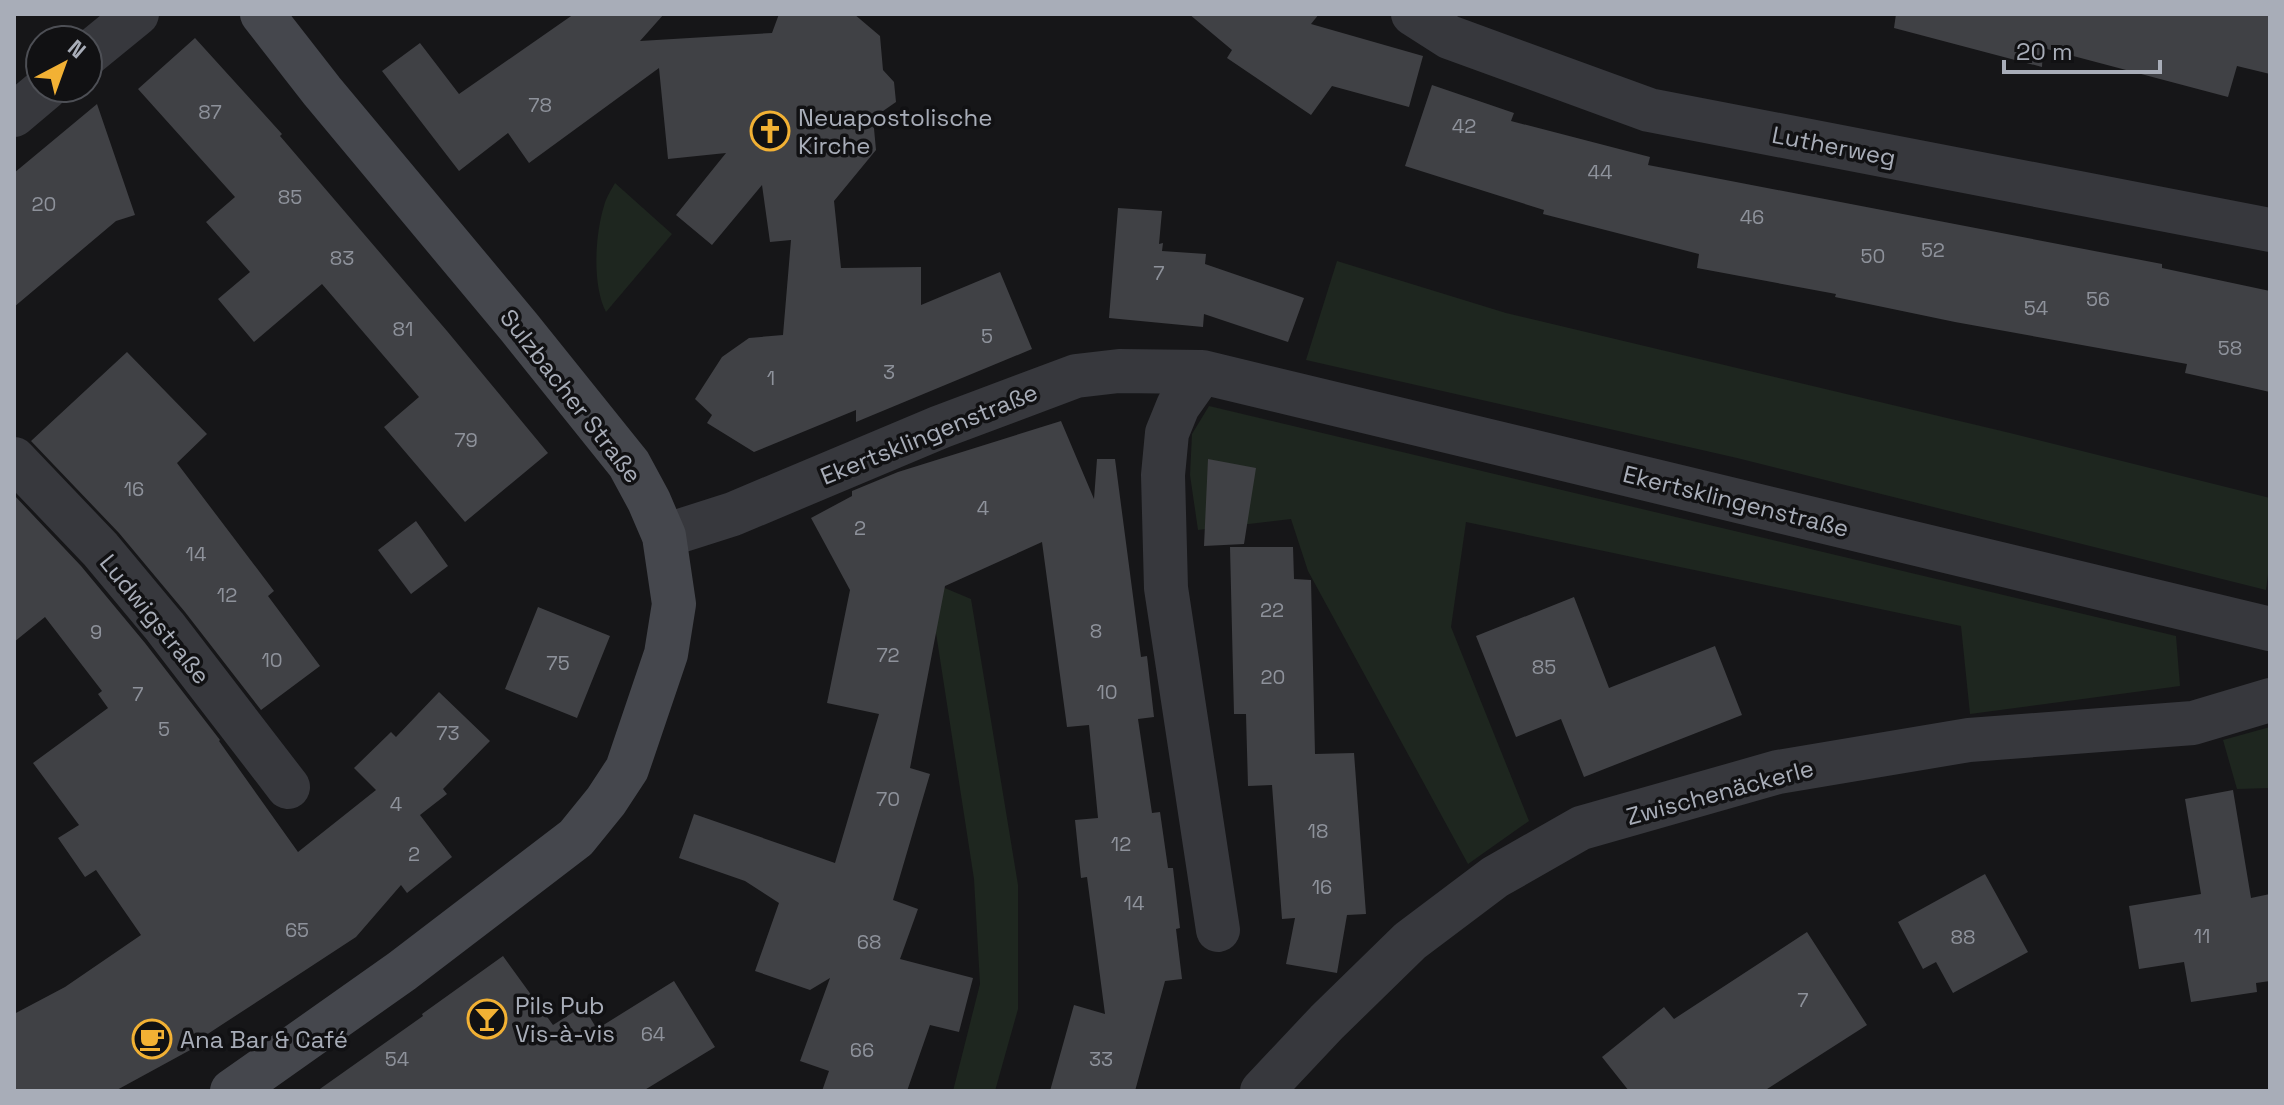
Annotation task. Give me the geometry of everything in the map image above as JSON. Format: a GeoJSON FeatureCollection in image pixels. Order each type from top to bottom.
{"type":"FeatureCollection","features":[{"type":"Feature","properties":{"kind":"street"},"geometry":{"type":"LineString","coordinates":[[104,41],[137,14]]}},
{"type":"Feature","properties":{"kind":"street","name":"Sulzbacher Straße"},"geometry":{"type":"LineString","coordinates":[[232,1091],[402,971],[576,838],[627,769],[666,654],[674,604],[664,536],[629,464],[262,14]]}},
{"type":"Feature","properties":{"kind":"street","name":"Lutherweg"},"geometry":{"type":"LineString","coordinates":[[1413,14],[1449,37],[1649,110],[2270,230]]}},
{"type":"Feature","properties":{"kind":"street","name":"Ekertsklingenstraße"},"geometry":{"type":"LineString","coordinates":[[664,536],[733,514],[940,427],[1076,376],[1119,371],[1202,372],[2270,629]]}},
{"type":"Feature","properties":{"kind":"street"},"geometry":{"type":"LineString","coordinates":[[1202,372],[1178,406],[1167,433],[1163,489],[1166,588],[1218,930]]}},
{"type":"Feature","properties":{"kind":"street","name":"Ludwigstraße"},"geometry":{"type":"LineString","coordinates":[[14,459],[100,549],[165,627],[288,787]]}},
{"type":"Feature","properties":{"kind":"street","name":"Zwischenäckerle"},"geometry":{"type":"LineString","coordinates":[[1262,1090],[1410,941],[1495,877],[1581,828],[1778,772],[1969,740],[2193,723],[2270,700]]}},
{"type":"Feature","properties":{"kind":"shaded area"},"geometry":{"type":"Polygon","coordinates":[[[615,183],[672,234],[606,312],[597,274],[597,245],[604,206],[615,183]]]}},
{"type":"Feature","properties":{"kind":"shaded area"},"geometry":{"type":"Polygon","coordinates":[[[1337,261],[1506,313],[2270,498],[2270,559],[2266,590],[1737,458],[1306,360],[1337,261]]]}},
{"type":"Feature","properties":{"kind":"shaded area"},"geometry":{"type":"Polygon","coordinates":[[[1209,406],[2176,636],[2180,686],[1970,714],[1961,626],[1466,522],[1451,627],[1529,821],[1468,864],[1308,571],[1291,519],[1198,530],[1190,475],[1192,434],[1209,406]]]}},
{"type":"Feature","properties":{"kind":"shaded area"},"geometry":{"type":"Polygon","coordinates":[[[928,581],[971,599],[1018,885],[1018,1009],[995,1091],[953,1091],[980,984],[974,879],[928,581]]]}},
{"type":"Feature","properties":{"kind":"shaded area"},"geometry":{"type":"Polygon","coordinates":[[[2270,727],[2270,788],[2237,789],[2223,740],[2270,727]]]}},
{"type":"Feature","properties":{"kind":"building"},"geometry":{"type":"Polygon","coordinates":[[[574,14],[664,14],[640,41],[772,33],[779,14],[854,14],[880,36],[883,70],[894,82],[896,102],[873,118],[876,150],[834,201],[841,268],[921,267],[921,305],[1000,272],[1032,349],[856,422],[856,410],[754,452],[707,423],[712,415],[695,399],[722,357],[749,338],[783,335],[791,240],[770,242],[762,185],[712,245],[676,215],[726,153],[668,159],[659,68],[529,163],[508,133],[459,171],[382,71],[420,43],[459,94],[574,14]]]}},
{"type":"Feature","properties":{"kind":"building"},"geometry":{"type":"Polygon","coordinates":[[[1189,14],[1319,14],[1311,24],[1423,56],[1409,107],[1332,86],[1311,115],[1227,58],[1232,50],[1189,14]]]}},
{"type":"Feature","properties":{"kind":"building"},"geometry":{"type":"Polygon","coordinates":[[[1896,14],[2270,14],[2270,74],[2237,66],[2228,97],[2043,48],[2042,67],[1894,28],[1896,14]]]}},
{"type":"Feature","properties":{"kind":"building"},"geometry":{"type":"Polygon","coordinates":[[[195,38],[282,134],[280,136],[548,453],[465,522],[384,427],[419,397],[322,284],[254,342],[218,299],[250,272],[206,222],[235,197],[138,89],[195,38]]]}},
{"type":"Feature","properties":{"kind":"building"},"geometry":{"type":"Polygon","coordinates":[[[1432,85],[1514,113],[1511,121],[1650,157],[1648,165],[2162,264],[2162,268],[2270,291],[2270,392],[2185,373],[2187,364],[1955,322],[1835,297],[1836,294],[1697,268],[1699,254],[1543,214],[1544,210],[1405,166],[1432,85]]]}},
{"type":"Feature","properties":{"kind":"building"},"geometry":{"type":"Polygon","coordinates":[[[97,104],[135,215],[116,221],[14,307],[14,173],[97,104]]]}},
{"type":"Feature","properties":{"kind":"building"},"geometry":{"type":"Polygon","coordinates":[[[1118,208],[1162,211],[1159,244],[1163,243],[1162,251],[1206,254],[1205,264],[1304,298],[1288,342],[1204,314],[1203,327],[1109,318],[1118,208]]]}},
{"type":"Feature","properties":{"kind":"building"},"geometry":{"type":"Polygon","coordinates":[[[127,352],[207,434],[177,463],[274,591],[268,596],[320,666],[261,710],[119,533],[31,441],[127,352]]]}},
{"type":"Feature","properties":{"kind":"building"},"geometry":{"type":"Polygon","coordinates":[[[1061,421],[1094,499],[1097,459],[1115,459],[1141,657],[1147,656],[1154,717],[1138,719],[1152,813],[1160,812],[1168,868],[1173,868],[1182,979],[1165,981],[1135,1091],[1050,1091],[1074,1005],[1105,1014],[1087,877],[1081,878],[1075,820],[1098,818],[1089,725],[1067,727],[1042,542],[945,586],[910,768],[930,774],[893,900],[918,909],[900,959],[973,978],[959,1032],[930,1025],[907,1091],[822,1091],[829,1071],[800,1061],[830,978],[810,990],[755,971],[779,903],[745,881],[679,858],[694,814],[835,863],[879,714],[827,703],[850,590],[811,518],[852,496],[852,491],[898,472],[1061,421]]]}},
{"type":"Feature","properties":{"kind":"building"},"geometry":{"type":"Polygon","coordinates":[[[1208,459],[1256,468],[1244,544],[1204,546],[1208,459]]]}},
{"type":"Feature","properties":{"kind":"building"},"geometry":{"type":"Polygon","coordinates":[[[14,495],[81,566],[145,643],[220,740],[298,852],[376,790],[354,768],[391,732],[396,737],[439,692],[490,741],[443,789],[447,794],[420,815],[452,857],[407,893],[401,885],[356,937],[200,1039],[203,1043],[115,1091],[14,1091],[14,1014],[65,987],[141,935],[96,870],[85,877],[58,838],[79,825],[33,763],[108,708],[98,694],[102,691],[45,617],[14,642],[14,495]]]}},
{"type":"Feature","properties":{"kind":"building"},"geometry":{"type":"Polygon","coordinates":[[[416,521],[448,566],[411,594],[378,550],[416,521]]]}},
{"type":"Feature","properties":{"kind":"building"},"geometry":{"type":"Polygon","coordinates":[[[1230,547],[1293,547],[1294,579],[1311,580],[1315,754],[1354,753],[1366,914],[1347,915],[1337,973],[1286,964],[1295,918],[1282,919],[1272,785],[1248,786],[1246,714],[1234,714],[1230,547]]]}},
{"type":"Feature","properties":{"kind":"building"},"geometry":{"type":"Polygon","coordinates":[[[1574,597],[1609,688],[1715,646],[1742,715],[1584,777],[1561,719],[1516,737],[1476,636],[1574,597]]]}},
{"type":"Feature","properties":{"kind":"building"},"geometry":{"type":"Polygon","coordinates":[[[538,607],[610,636],[577,718],[505,689],[538,607]]]}},
{"type":"Feature","properties":{"kind":"building"},"geometry":{"type":"Polygon","coordinates":[[[2233,790],[2251,898],[2270,894],[2270,981],[2256,983],[2257,992],[2191,1002],[2184,962],[2139,969],[2129,906],[2201,894],[2185,799],[2233,790]]]}},
{"type":"Feature","properties":{"kind":"building"},"geometry":{"type":"Polygon","coordinates":[[[1985,874],[2028,952],[1953,993],[1936,962],[1923,969],[1898,922],[1985,874]]]}},
{"type":"Feature","properties":{"kind":"building"},"geometry":{"type":"Polygon","coordinates":[[[1807,932],[1867,1025],[1764,1091],[1629,1091],[1602,1057],[1664,1007],[1674,1019],[1807,932]]]}},
{"type":"Feature","properties":{"kind":"building"},"geometry":{"type":"Polygon","coordinates":[[[503,956],[553,1025],[583,1006],[597,1029],[674,981],[715,1047],[643,1091],[317,1091],[503,956]]]}},
{"type":"Feature","properties":{"kind":"place","name":"Neuapostolische Kirche"},"geometry":{"type":"Point","coordinates":[770,131]}},
{"type":"Feature","properties":{"kind":"place","name":"Pils Pub Vis-à-vis"},"geometry":{"type":"Point","coordinates":[487,1019]}},
{"type":"Feature","properties":{"kind":"place","name":"Ana Bar & Café"},"geometry":{"type":"Point","coordinates":[152,1039]}}]}
